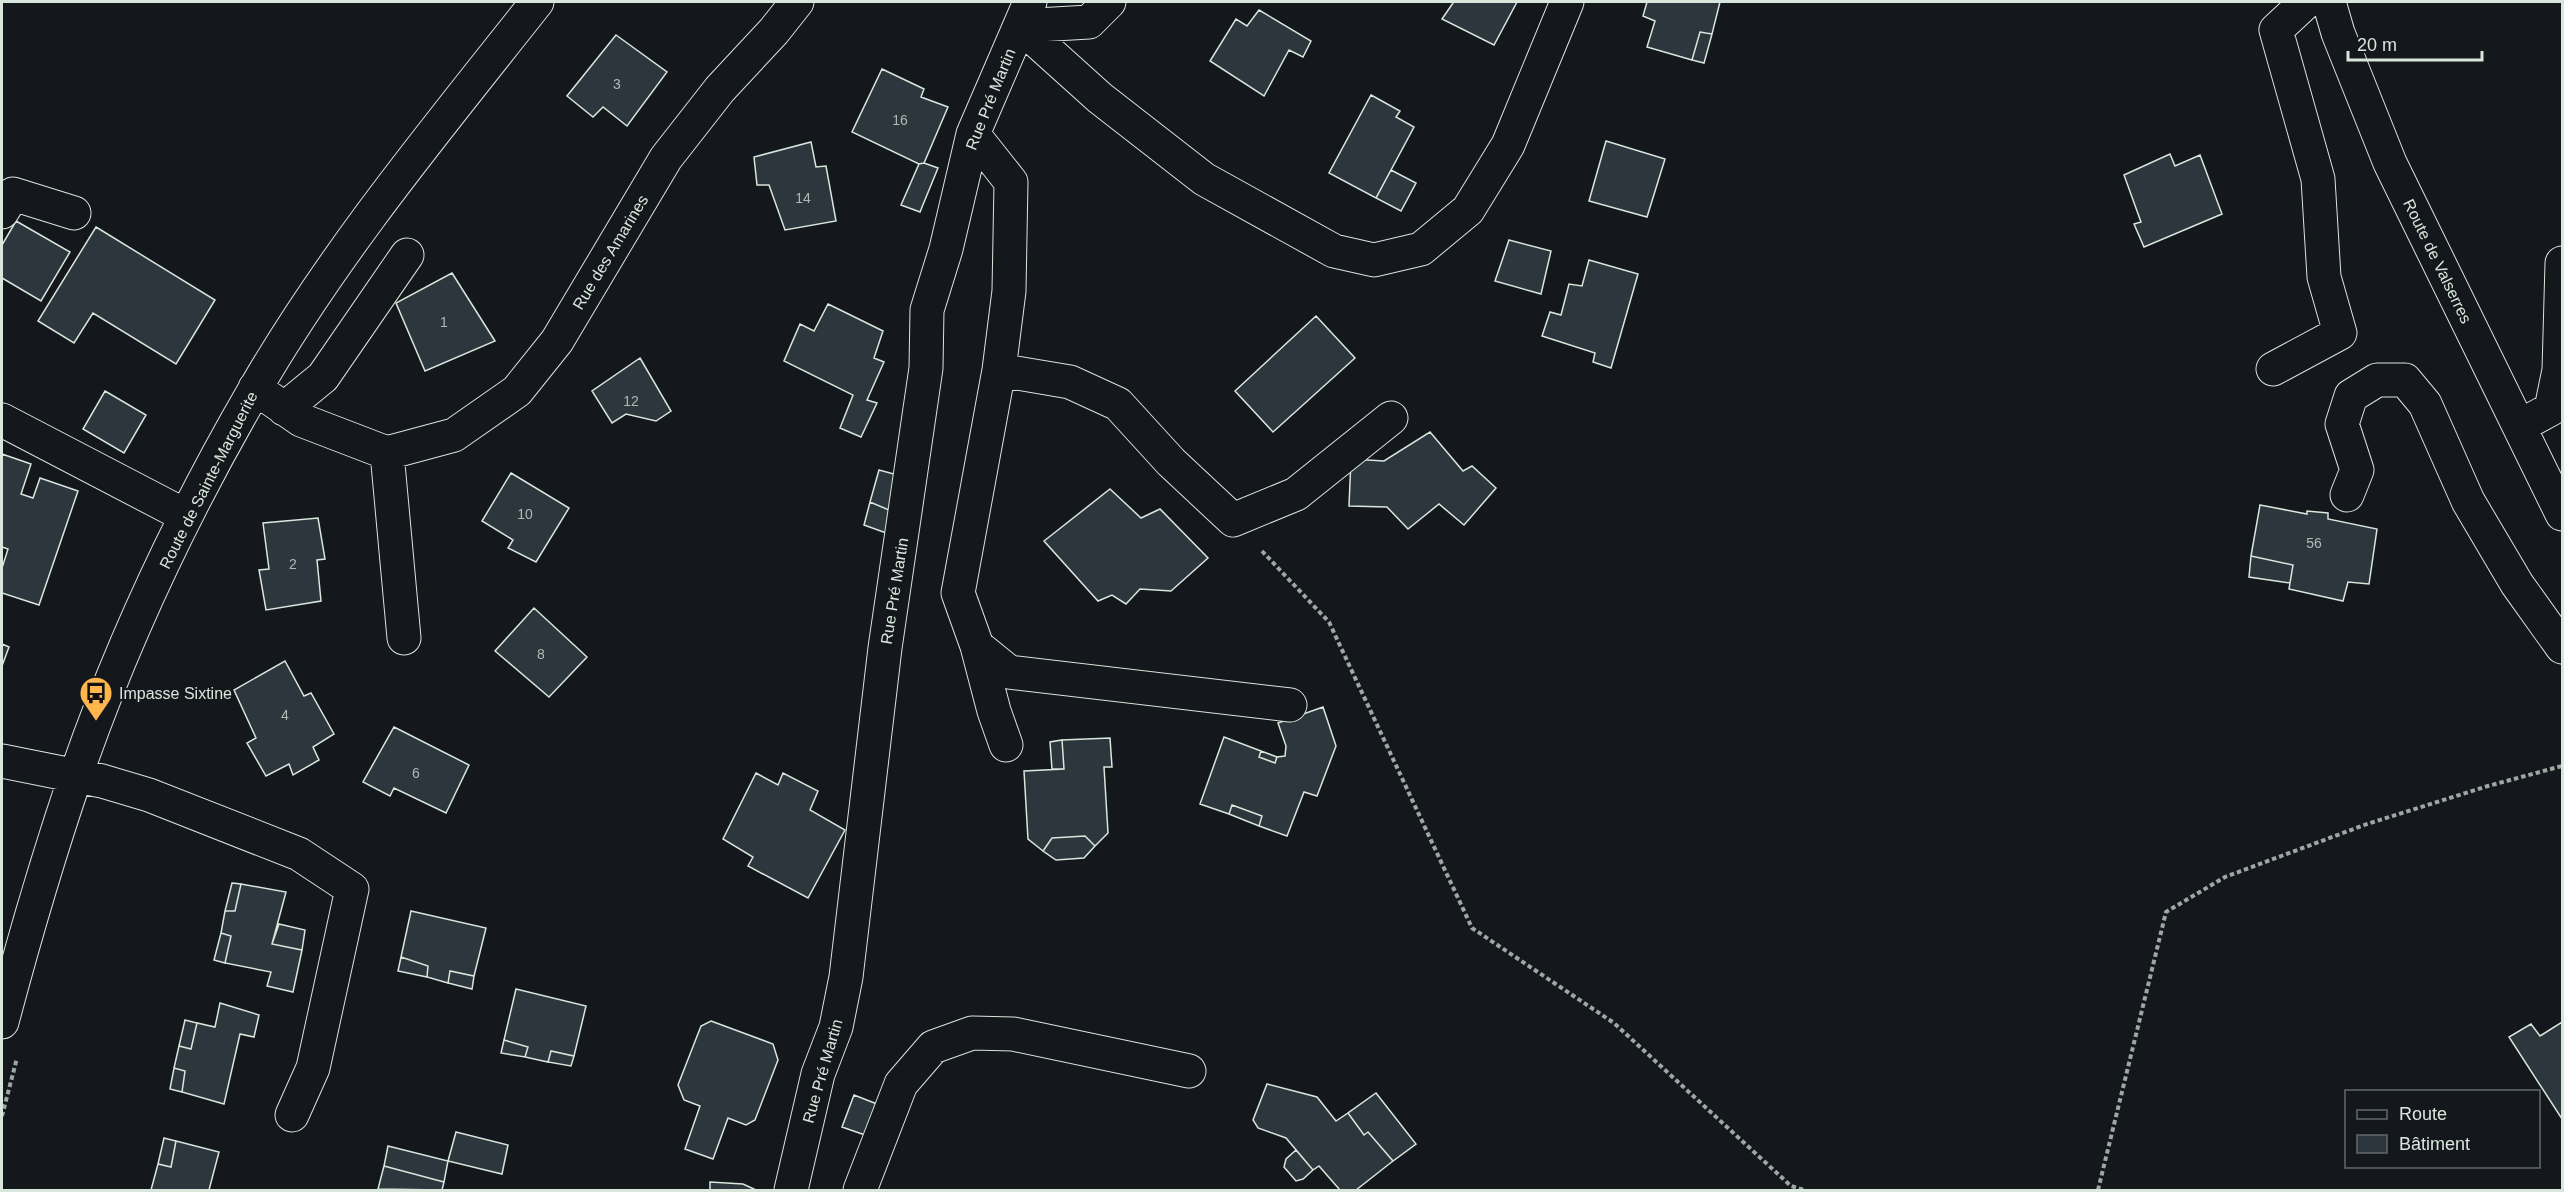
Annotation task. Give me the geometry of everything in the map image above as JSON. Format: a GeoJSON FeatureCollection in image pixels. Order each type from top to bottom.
{"type":"FeatureCollection","features":[{"type":"Feature","properties":{"kind":"street","name":"Route de Sainte-Marguerite"},"geometry":{"type":"LineString","coordinates":[[2,1022],[15,924],[136,623],[186,516],[255,388],[298,320],[368,220],[537,2]]}},
{"type":"Feature","properties":{"kind":"street","name":"Rue des Amarines"},"geometry":{"type":"LineString","coordinates":[[387,453],[453,435],[517,391],[557,341],[666,158],[720,90],[797,2]]}},
{"type":"Feature","properties":{"kind":"street"},"geometry":{"type":"LineString","coordinates":[[1025,14],[1089,22],[1109,2]]}},
{"type":"Feature","properties":{"kind":"street"},"geometry":{"type":"LineString","coordinates":[[1025,14],[1100,98],[1204,179],[1334,250],[1374,260],[1421,249],[1468,210],[1508,145],[1567,2]]}},
{"type":"Feature","properties":{"kind":"street"},"geometry":{"type":"LineString","coordinates":[[2273,369],[2340,333],[2324,277],[2318,179],[2276,30],[2306,2]]}},
{"type":"Feature","properties":{"kind":"street","name":"Route de Valserres"},"geometry":{"type":"LineString","coordinates":[[2330,2],[2338,33],[2390,163],[2562,514]]}},
{"type":"Feature","properties":{"kind":"street","name":"Rue Pré Martin"},"geometry":{"type":"LineString","coordinates":[[791,1191],[818,1074],[836,1027],[846,977],[885,648],[926,368],[927,310],[946,249],[973,134],[1025,14]]}},
{"type":"Feature","properties":{"kind":"street"},"geometry":{"type":"LineString","coordinates":[[973,134],[1011,182],[1008,291],[999,370],[958,593],[977,646],[994,711],[1006,745]]}},
{"type":"Feature","properties":{"kind":"street"},"geometry":{"type":"LineString","coordinates":[[2,212],[13,194],[74,213]]}},
{"type":"Feature","properties":{"kind":"street"},"geometry":{"type":"LineString","coordinates":[[284,409],[323,377],[407,255]]}},
{"type":"Feature","properties":{"kind":"street"},"geometry":{"type":"LineString","coordinates":[[2520,426],[2551,409],[2559,370],[2562,263]]}},
{"type":"Feature","properties":{"kind":"street"},"geometry":{"type":"LineString","coordinates":[[999,370],[1070,382],[1118,404],[1171,462],[1233,520],[1296,494],[1391,418]]}},
{"type":"Feature","properties":{"kind":"street"},"geometry":{"type":"LineString","coordinates":[[2347,495],[2357,470],[2342,424],[2351,396],[2377,380],[2405,380],[2425,404],[2468,501],[2517,584],[2562,647]]}},
{"type":"Feature","properties":{"kind":"street"},"geometry":{"type":"LineString","coordinates":[[255,388],[301,420],[387,453],[404,638]]}},
{"type":"Feature","properties":{"kind":"street"},"geometry":{"type":"LineString","coordinates":[[2,420],[186,516]]}},
{"type":"Feature","properties":{"kind":"street"},"geometry":{"type":"LineString","coordinates":[[977,646],[1008,672],[1290,705]]}},
{"type":"Feature","properties":{"kind":"street"},"geometry":{"type":"LineString","coordinates":[[2,761],[76,775],[149,795],[299,854],[352,889],[313,1068],[292,1115]]}},
{"type":"Feature","properties":{"kind":"street"},"geometry":{"type":"LineString","coordinates":[[860,1191],[901,1084],[933,1047],[972,1033],[1013,1034],[1189,1071]]}},
{"type":"Feature","properties":{"kind":"path"},"geometry":{"type":"LineString","coordinates":[[1233,520],[1329,622],[1472,928],[1614,1023],[1791,1186],[1804,1191]]}},
{"type":"Feature","properties":{"kind":"path"},"geometry":{"type":"LineString","coordinates":[[2097,1191],[2166,912],[2225,877],[2367,824],[2488,786],[2562,766]]}},
{"type":"Feature","properties":{"kind":"path"},"geometry":{"type":"LineString","coordinates":[[2,1116],[20,1048]]}},
{"type":"Feature","properties":{"kind":"building"},"geometry":{"type":"Polygon","coordinates":[[[1451,2],[1517,2],[1494,45],[1442,19],[1453,3],[1451,2]]]}},
{"type":"Feature","properties":{"kind":"building"},"geometry":{"type":"Polygon","coordinates":[[[1647,2],[1720,2],[1712,34],[1700,32],[1692,60],[1647,47],[1655,21],[1643,16],[1647,2]]]}},
{"type":"Feature","properties":{"kind":"building"},"geometry":{"type":"Polygon","coordinates":[[[1259,10],[1311,41],[1303,57],[1289,50],[1264,96],[1210,61],[1236,19],[1247,26],[1259,10]]]}},
{"type":"Feature","properties":{"kind":"building"},"geometry":{"type":"Polygon","coordinates":[[[1700,32],[1712,34],[1704,63],[1692,60],[1700,32]]]}},
{"type":"Feature","properties":{"kind":"building"},"geometry":{"type":"Polygon","coordinates":[[[616,35],[667,72],[627,126],[603,107],[593,117],[567,96],[616,35]]]}},
{"type":"Feature","properties":{"kind":"building"},"geometry":{"type":"Polygon","coordinates":[[[882,69],[924,89],[921,97],[948,107],[924,163],[919,164],[852,132],[882,69]]]}},
{"type":"Feature","properties":{"kind":"building"},"geometry":{"type":"Polygon","coordinates":[[[1371,95],[1400,111],[1396,117],[1414,127],[1376,198],[1329,173],[1371,95]]]}},
{"type":"Feature","properties":{"kind":"building"},"geometry":{"type":"Polygon","coordinates":[[[1606,141],[1665,159],[1647,217],[1589,201],[1606,141]]]}},
{"type":"Feature","properties":{"kind":"building"},"geometry":{"type":"Polygon","coordinates":[[[811,142],[816,167],[826,166],[836,221],[785,230],[769,185],[757,185],[754,157],[811,142]]]}},
{"type":"Feature","properties":{"kind":"building"},"geometry":{"type":"Polygon","coordinates":[[[2170,154],[2175,166],[2200,155],[2222,214],[2144,247],[2134,224],[2141,222],[2124,175],[2170,154]]]}},
{"type":"Feature","properties":{"kind":"building"},"geometry":{"type":"Polygon","coordinates":[[[924,163],[938,168],[920,212],[901,205],[919,164],[924,163]]]}},
{"type":"Feature","properties":{"kind":"building"},"geometry":{"type":"Polygon","coordinates":[[[1391,170],[1416,183],[1401,211],[1376,198],[1391,170]]]}},
{"type":"Feature","properties":{"kind":"building"},"geometry":{"type":"Polygon","coordinates":[[[16,221],[70,252],[41,301],[2,278],[2,245],[16,221]]]}},
{"type":"Feature","properties":{"kind":"building"},"geometry":{"type":"Polygon","coordinates":[[[96,227],[215,300],[176,364],[93,313],[74,343],[38,321],[96,227]]]}},
{"type":"Feature","properties":{"kind":"building"},"geometry":{"type":"Polygon","coordinates":[[[1509,240],[1551,251],[1541,294],[1495,281],[1509,240]]]}},
{"type":"Feature","properties":{"kind":"building"},"geometry":{"type":"Polygon","coordinates":[[[1589,260],[1638,274],[1611,368],[1593,362],[1595,353],[1542,336],[1550,312],[1561,315],[1569,284],[1582,286],[1589,260]]]}},
{"type":"Feature","properties":{"kind":"building"},"geometry":{"type":"Polygon","coordinates":[[[452,273],[495,341],[425,371],[396,303],[452,273]]]}},
{"type":"Feature","properties":{"kind":"building"},"geometry":{"type":"Polygon","coordinates":[[[828,304],[883,331],[874,358],[884,362],[867,400],[877,403],[861,437],[840,428],[853,395],[784,361],[800,324],[814,331],[828,304]]]}},
{"type":"Feature","properties":{"kind":"building"},"geometry":{"type":"Polygon","coordinates":[[[1316,316],[1355,358],[1273,432],[1235,391],[1316,316]]]}},
{"type":"Feature","properties":{"kind":"building"},"geometry":{"type":"Polygon","coordinates":[[[640,358],[671,411],[656,421],[626,414],[612,423],[592,391],[640,358]]]}},
{"type":"Feature","properties":{"kind":"building"},"geometry":{"type":"Polygon","coordinates":[[[105,391],[146,415],[124,453],[83,429],[105,391]]]}},
{"type":"Feature","properties":{"kind":"building"},"geometry":{"type":"Polygon","coordinates":[[[1430,432],[1463,471],[1472,466],[1496,488],[1464,525],[1439,504],[1408,529],[1387,507],[1349,506],[1351,459],[1384,461],[1430,432]]]}},
{"type":"Feature","properties":{"kind":"building"},"geometry":{"type":"Polygon","coordinates":[[[2,454],[31,464],[21,494],[33,498],[40,478],[78,491],[39,605],[2,593],[2,568],[8,549],[2,547],[2,454]]]}},
{"type":"Feature","properties":{"kind":"building"},"geometry":{"type":"Polygon","coordinates":[[[879,470],[905,477],[896,513],[870,502],[879,470]]]}},
{"type":"Feature","properties":{"kind":"building"},"geometry":{"type":"Polygon","coordinates":[[[511,473],[569,508],[536,562],[508,548],[513,540],[482,521],[511,473]]]}},
{"type":"Feature","properties":{"kind":"building"},"geometry":{"type":"Polygon","coordinates":[[[1110,489],[1141,518],[1160,509],[1208,558],[1171,591],[1140,589],[1126,604],[1112,595],[1098,601],[1044,541],[1110,489]]]}},
{"type":"Feature","properties":{"kind":"building"},"geometry":{"type":"Polygon","coordinates":[[[870,502],[896,513],[889,534],[864,525],[870,502]]]}},
{"type":"Feature","properties":{"kind":"building"},"geometry":{"type":"Polygon","coordinates":[[[2260,505],[2307,514],[2307,511],[2328,513],[2328,519],[2377,529],[2369,584],[2348,582],[2343,601],[2289,589],[2293,565],[2251,556],[2260,505]]]}},
{"type":"Feature","properties":{"kind":"building"},"geometry":{"type":"Polygon","coordinates":[[[318,518],[325,559],[317,560],[321,601],[266,610],[259,570],[269,569],[263,523],[318,518]]]}},
{"type":"Feature","properties":{"kind":"building"},"geometry":{"type":"Polygon","coordinates":[[[2251,556],[2293,565],[2290,583],[2249,577],[2251,556]]]}},
{"type":"Feature","properties":{"kind":"building"},"geometry":{"type":"Polygon","coordinates":[[[534,608],[587,657],[549,697],[495,651],[534,608]]]}},
{"type":"Feature","properties":{"kind":"building"},"geometry":{"type":"Polygon","coordinates":[[[2,644],[9,647],[2,666],[2,644]]]}},
{"type":"Feature","properties":{"kind":"building"},"geometry":{"type":"Polygon","coordinates":[[[285,661],[304,696],[311,693],[334,734],[313,747],[319,760],[293,775],[289,764],[266,776],[247,743],[256,738],[234,690],[285,661]]]}},
{"type":"Feature","properties":{"kind":"building"},"geometry":{"type":"Polygon","coordinates":[[[1323,707],[1336,746],[1317,796],[1304,792],[1287,836],[1259,826],[1262,816],[1232,805],[1229,814],[1200,804],[1224,737],[1261,751],[1259,757],[1275,763],[1277,757],[1285,756],[1286,746],[1278,723],[1323,707]]]}},
{"type":"Feature","properties":{"kind":"building"},"geometry":{"type":"Polygon","coordinates":[[[394,727],[469,765],[446,813],[394,788],[390,796],[363,782],[394,727]]]}},
{"type":"Feature","properties":{"kind":"building"},"geometry":{"type":"Polygon","coordinates":[[[1110,738],[1112,767],[1104,767],[1108,833],[1095,846],[1085,836],[1052,838],[1043,851],[1028,839],[1024,771],[1064,769],[1062,740],[1110,738]]]}},
{"type":"Feature","properties":{"kind":"building"},"geometry":{"type":"Polygon","coordinates":[[[1062,740],[1064,769],[1052,769],[1050,742],[1062,740]]]}},
{"type":"Feature","properties":{"kind":"building"},"geometry":{"type":"Polygon","coordinates":[[[1261,751],[1277,757],[1275,763],[1259,757],[1261,751]]]}},
{"type":"Feature","properties":{"kind":"building"},"geometry":{"type":"Polygon","coordinates":[[[756,773],[778,785],[783,773],[818,791],[810,810],[845,830],[808,898],[748,866],[753,857],[723,839],[756,773]]]}},
{"type":"Feature","properties":{"kind":"building"},"geometry":{"type":"Polygon","coordinates":[[[1232,805],[1262,816],[1259,826],[1229,814],[1232,805]]]}},
{"type":"Feature","properties":{"kind":"building"},"geometry":{"type":"Polygon","coordinates":[[[1085,836],[1095,846],[1084,858],[1056,860],[1043,851],[1052,838],[1085,836]]]}},
{"type":"Feature","properties":{"kind":"building"},"geometry":{"type":"Polygon","coordinates":[[[232,883],[241,884],[235,911],[225,911],[232,883]]]}},
{"type":"Feature","properties":{"kind":"building"},"geometry":{"type":"Polygon","coordinates":[[[241,884],[286,892],[272,944],[302,950],[293,992],[267,986],[271,972],[225,963],[231,936],[221,933],[225,911],[235,911],[241,884]]]}},
{"type":"Feature","properties":{"kind":"building"},"geometry":{"type":"Polygon","coordinates":[[[411,911],[486,928],[474,976],[450,971],[448,983],[427,977],[428,966],[401,957],[411,911]]]}},
{"type":"Feature","properties":{"kind":"building"},"geometry":{"type":"Polygon","coordinates":[[[279,924],[305,930],[302,950],[272,944],[279,924]]]}},
{"type":"Feature","properties":{"kind":"building"},"geometry":{"type":"Polygon","coordinates":[[[221,933],[231,936],[225,963],[214,960],[221,933]]]}},
{"type":"Feature","properties":{"kind":"building"},"geometry":{"type":"Polygon","coordinates":[[[401,957],[428,966],[427,977],[398,971],[401,957]]]}},
{"type":"Feature","properties":{"kind":"building"},"geometry":{"type":"Polygon","coordinates":[[[450,971],[474,976],[472,989],[448,983],[450,971]]]}},
{"type":"Feature","properties":{"kind":"building"},"geometry":{"type":"Polygon","coordinates":[[[516,989],[586,1006],[574,1056],[551,1051],[548,1062],[525,1057],[528,1047],[504,1040],[516,989]]]}},
{"type":"Feature","properties":{"kind":"building"},"geometry":{"type":"Polygon","coordinates":[[[220,1003],[259,1015],[254,1037],[240,1034],[224,1104],[182,1092],[185,1071],[174,1068],[179,1046],[191,1049],[197,1023],[215,1027],[220,1003]]]}},
{"type":"Feature","properties":{"kind":"building"},"geometry":{"type":"Polygon","coordinates":[[[185,1020],[197,1023],[191,1049],[179,1046],[185,1020]]]}},
{"type":"Feature","properties":{"kind":"building"},"geometry":{"type":"Polygon","coordinates":[[[711,1021],[773,1044],[778,1060],[755,1120],[746,1125],[728,1118],[713,1159],[685,1149],[700,1106],[684,1100],[678,1085],[701,1026],[711,1021]]]}},
{"type":"Feature","properties":{"kind":"building"},"geometry":{"type":"Polygon","coordinates":[[[2562,1022],[2562,1119],[2509,1037],[2531,1024],[2540,1036],[2562,1022]]]}},
{"type":"Feature","properties":{"kind":"building"},"geometry":{"type":"Polygon","coordinates":[[[504,1040],[528,1047],[525,1057],[501,1053],[504,1040]]]}},
{"type":"Feature","properties":{"kind":"building"},"geometry":{"type":"Polygon","coordinates":[[[551,1051],[574,1056],[571,1066],[548,1062],[551,1051]]]}},
{"type":"Feature","properties":{"kind":"building"},"geometry":{"type":"Polygon","coordinates":[[[174,1068],[185,1071],[182,1092],[170,1089],[174,1068]]]}},
{"type":"Feature","properties":{"kind":"building"},"geometry":{"type":"Polygon","coordinates":[[[1267,1084],[1317,1097],[1336,1121],[1348,1113],[1364,1135],[1368,1132],[1393,1161],[1356,1190],[1340,1190],[1319,1166],[1313,1170],[1286,1138],[1258,1128],[1253,1120],[1267,1084]]]}},
{"type":"Feature","properties":{"kind":"building"},"geometry":{"type":"Polygon","coordinates":[[[1376,1093],[1416,1144],[1393,1161],[1368,1132],[1364,1135],[1348,1113],[1376,1093]]]}},
{"type":"Feature","properties":{"kind":"building"},"geometry":{"type":"Polygon","coordinates":[[[854,1095],[877,1104],[865,1135],[842,1127],[854,1095]]]}},
{"type":"Feature","properties":{"kind":"building"},"geometry":{"type":"Polygon","coordinates":[[[456,1132],[508,1145],[502,1174],[448,1161],[456,1132]]]}},
{"type":"Feature","properties":{"kind":"building"},"geometry":{"type":"Polygon","coordinates":[[[164,1138],[176,1141],[171,1167],[158,1164],[164,1138]]]}},
{"type":"Feature","properties":{"kind":"building"},"geometry":{"type":"Polygon","coordinates":[[[176,1141],[219,1152],[209,1190],[151,1190],[158,1164],[171,1167],[176,1141]]]}},
{"type":"Feature","properties":{"kind":"building"},"geometry":{"type":"Polygon","coordinates":[[[388,1146],[448,1161],[444,1182],[384,1166],[388,1146]]]}},
{"type":"Feature","properties":{"kind":"building"},"geometry":{"type":"Polygon","coordinates":[[[1296,1150],[1313,1170],[1303,1179],[1296,1181],[1284,1167],[1286,1159],[1296,1150]]]}},
{"type":"Feature","properties":{"kind":"building"},"geometry":{"type":"Polygon","coordinates":[[[384,1166],[444,1182],[442,1190],[378,1189],[384,1166]]]}},
{"type":"Feature","properties":{"kind":"building"},"geometry":{"type":"Polygon","coordinates":[[[710,1182],[743,1184],[756,1190],[710,1190],[710,1182]]]}},
{"type":"Feature","properties":{"kind":"place","name":"Impasse Sixtine"},"geometry":{"type":"Point","coordinates":[96,722]}}]}
